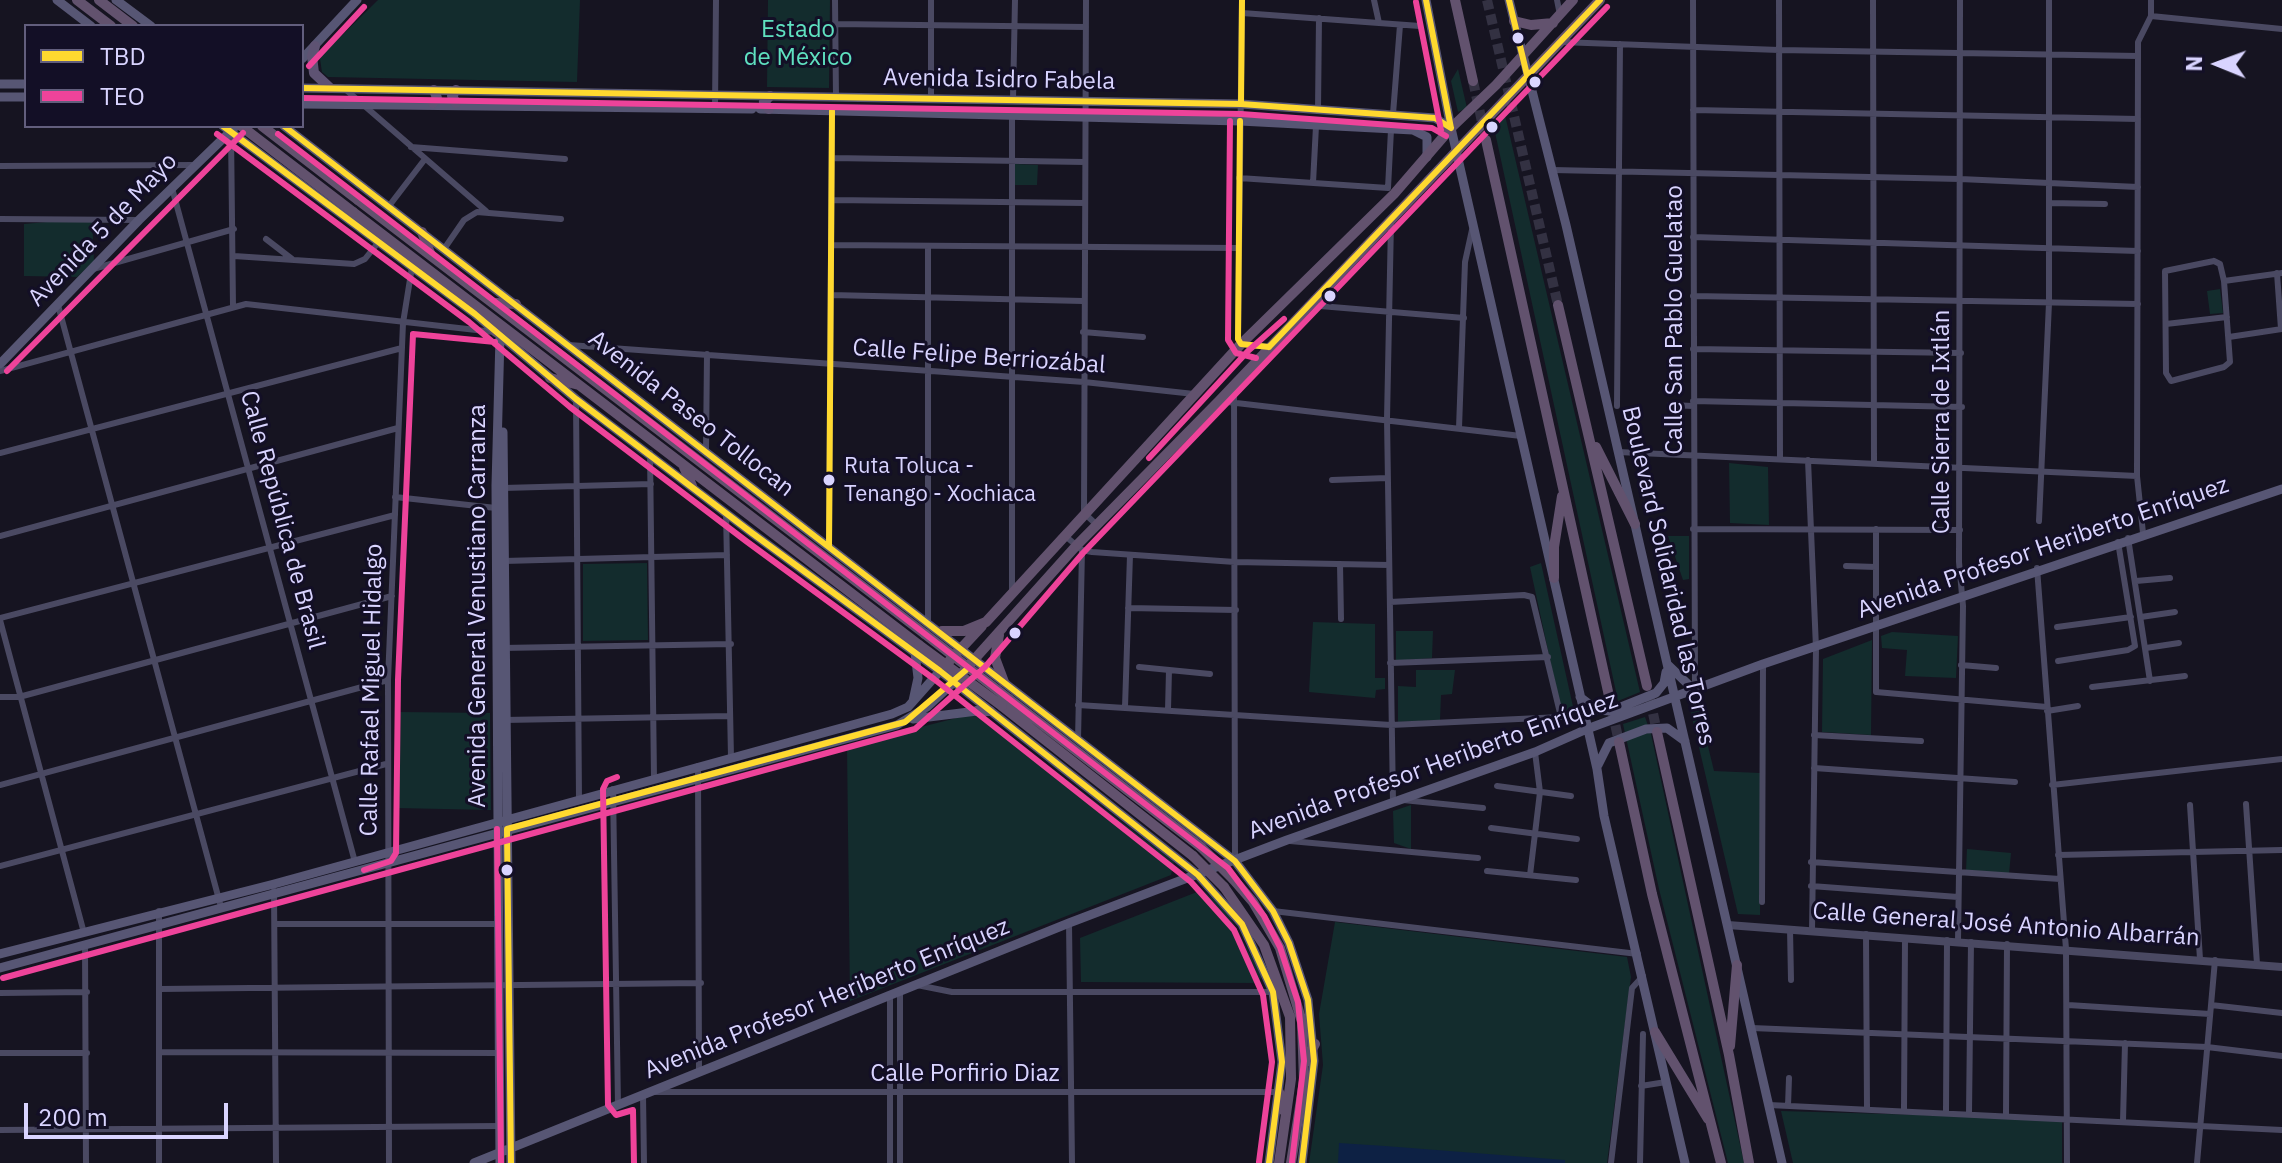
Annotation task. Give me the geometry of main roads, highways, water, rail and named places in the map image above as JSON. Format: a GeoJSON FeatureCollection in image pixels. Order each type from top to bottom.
{"type":"FeatureCollection","features":[{"type":"Feature","properties":{"kind":"highway"},"geometry":{"type":"LineString","coordinates":[[99,0],[130,24]]}},
{"type":"Feature","properties":{"kind":"highway"},"geometry":{"type":"LineString","coordinates":[[1455,0],[1473,81]]}},
{"type":"Feature","properties":{"kind":"highway"},"geometry":{"type":"LineString","coordinates":[[940,671],[1241,344],[1309,280],[1451,128],[1522,58],[1573,0]]}},
{"type":"Feature","properties":{"kind":"highway"},"geometry":{"type":"LineString","coordinates":[[954,682],[1097,525],[1600,0]]}},
{"type":"Feature","properties":{"kind":"highway"},"geometry":{"type":"LineString","coordinates":[[80,2],[108,24]]}},
{"type":"Feature","properties":{"kind":"highway"},"geometry":{"type":"LineString","coordinates":[[1514,21],[1531,25],[1557,19]]}},
{"type":"Feature","properties":{"kind":"highway","name":"Avenida Paseo Tollocan"},"geometry":{"type":"LineString","coordinates":[[234,128],[353,212],[586,387],[915,649],[1006,702],[1201,847],[1229,883],[1257,930],[1282,988],[1292,1045],[1279,1163]]}},
{"type":"Feature","properties":{"kind":"highway","name":"Avenida Paseo Tollocan"},"geometry":{"type":"LineString","coordinates":[[265,128],[714,465],[1253,902],[1280,948],[1302,1022],[1304,1065],[1291,1163]]}},
{"type":"Feature","properties":{"kind":"highway"},"geometry":{"type":"LineString","coordinates":[[1486,140],[1609,696]]}},
{"type":"Feature","properties":{"kind":"highway"},"geometry":{"type":"LineString","coordinates":[[422,232],[431,255]]}},
{"type":"Feature","properties":{"kind":"highway"},"geometry":{"type":"LineString","coordinates":[[432,273],[445,292]]}},
{"type":"Feature","properties":{"kind":"highway"},"geometry":{"type":"LineString","coordinates":[[494,303],[516,304]]}},
{"type":"Feature","properties":{"kind":"highway","name":"Boulevard Solidaridad las Torres"},"geometry":{"type":"LineString","coordinates":[[1558,305],[1647,686]]}},
{"type":"Feature","properties":{"kind":"highway"},"geometry":{"type":"LineString","coordinates":[[486,312],[500,337]]}},
{"type":"Feature","properties":{"kind":"highway"},"geometry":{"type":"LineString","coordinates":[[550,378],[586,387]]}},
{"type":"Feature","properties":{"kind":"highway"},"geometry":{"type":"LineString","coordinates":[[1584,416],[1635,524]]}},
{"type":"Feature","properties":{"kind":"highway"},"geometry":{"type":"LineString","coordinates":[[683,465],[692,486]]}},
{"type":"Feature","properties":{"kind":"highway"},"geometry":{"type":"LineString","coordinates":[[1554,578],[1561,474]]}},
{"type":"Feature","properties":{"kind":"highway"},"geometry":{"type":"LineString","coordinates":[[940,630],[964,631],[986,622]]}},
{"type":"Feature","properties":{"kind":"highway"},"geometry":{"type":"LineString","coordinates":[[1000,630],[995,658],[1000,679]]}},
{"type":"Feature","properties":{"kind":"highway","name":"Boulevard Solidaridad las Torres"},"geometry":{"type":"LineString","coordinates":[[1657,732],[1729,1055],[1749,1163]]}},
{"type":"Feature","properties":{"kind":"highway"},"geometry":{"type":"LineString","coordinates":[[1619,742],[1667,958],[1721,1163]]}},
{"type":"Feature","properties":{"kind":"highway"},"geometry":{"type":"LineString","coordinates":[[1729,1055],[1737,965]]}},
{"type":"Feature","properties":{"kind":"highway"},"geometry":{"type":"LineString","coordinates":[[1302,1022],[1315,1040],[1304,1065]]}},
{"type":"Feature","properties":{"kind":"highway"},"geometry":{"type":"LineString","coordinates":[[1649,1033],[1712,1124]]}},
{"type":"Feature","properties":{"kind":"highway"},"geometry":{"type":"LineString","coordinates":[[1279,1092],[1286,1117]]}},
{"type":"Feature","properties":{"kind":"main road"},"geometry":{"type":"LineString","coordinates":[[57,0],[88,24]]}},
{"type":"Feature","properties":{"kind":"main road"},"geometry":{"type":"LineString","coordinates":[[116,0],[148,24]]}},
{"type":"Feature","properties":{"kind":"main road"},"geometry":{"type":"LineString","coordinates":[[304,57],[357,0]]}},
{"type":"Feature","properties":{"kind":"main road"},"geometry":{"type":"LineString","coordinates":[[1426,0],[1451,128],[1597,769],[1604,816],[1643,976],[1649,1033],[1666,1082],[1685,1163]]}},
{"type":"Feature","properties":{"kind":"main road","name":"Boulevard Solidaridad las Torres"},"geometry":{"type":"LineString","coordinates":[[1509,0],[1553,170],[1782,1163]]}},
{"type":"Feature","properties":{"kind":"main road"},"geometry":{"type":"LineString","coordinates":[[315,46],[312,56],[314,73],[330,88]]}},
{"type":"Feature","properties":{"kind":"main road"},"geometry":{"type":"LineString","coordinates":[[0,84],[24,84]]}},
{"type":"Feature","properties":{"kind":"main road","name":"Avenida Isidro Fabela"},"geometry":{"type":"LineString","coordinates":[[304,88],[1241,104],[1435,118],[1451,128]]}},
{"type":"Feature","properties":{"kind":"main road"},"geometry":{"type":"LineString","coordinates":[[433,103],[437,98],[434,90]]}},
{"type":"Feature","properties":{"kind":"main road"},"geometry":{"type":"LineString","coordinates":[[456,90],[452,96],[456,103]]}},
{"type":"Feature","properties":{"kind":"main road"},"geometry":{"type":"LineString","coordinates":[[760,109],[770,96]]}},
{"type":"Feature","properties":{"kind":"main road"},"geometry":{"type":"LineString","coordinates":[[0,97],[24,97]]}},
{"type":"Feature","properties":{"kind":"main road","name":"Avenida Isidro Fabela"},"geometry":{"type":"LineString","coordinates":[[304,104],[456,103],[1240,121],[1425,134],[1429,142],[1427,157]]}},
{"type":"Feature","properties":{"kind":"main road","name":"Avenida 5 de Mayo"},"geometry":{"type":"LineString","coordinates":[[0,364],[232,128]]}},
{"type":"Feature","properties":{"kind":"main road","name":"Avenida Paseo Tollocan"},"geometry":{"type":"LineString","coordinates":[[234,128],[259,156],[445,292],[576,399],[650,452],[726,513],[915,649],[979,706]]}},
{"type":"Feature","properties":{"kind":"main road"},"geometry":{"type":"LineString","coordinates":[[259,156],[257,138],[267,128]]}},
{"type":"Feature","properties":{"kind":"main road","name":"Avenida Paseo Tollocan"},"geometry":{"type":"LineString","coordinates":[[287,128],[706,450],[714,465],[940,630],[1235,861],[1273,911],[1299,968],[1315,1040],[1302,1163]]}},
{"type":"Feature","properties":{"kind":"main road","name":"Avenida General Venustiano Carranza"},"geometry":{"type":"LineString","coordinates":[[500,337],[505,1126],[500,1158]]}},
{"type":"Feature","properties":{"kind":"main road","name":"Avenida General Venustiano Carranza"},"geometry":{"type":"LineString","coordinates":[[500,337],[496,508],[500,561]]}},
{"type":"Feature","properties":{"kind":"main road","name":"Avenida Profesor Heriberto Enríquez"},"geometry":{"type":"LineString","coordinates":[[474,1163],[500,1158],[511,1149],[647,1093],[1069,923],[1287,840],[1535,752],[1587,729],[1763,664],[1816,648],[2037,568],[2282,489]]}},
{"type":"Feature","properties":{"kind":"main road"},"geometry":{"type":"LineString","coordinates":[[912,703],[918,678],[915,649],[931,650],[940,630]]}},
{"type":"Feature","properties":{"kind":"main road"},"geometry":{"type":"LineString","coordinates":[[1580,697],[1593,708],[1604,711],[1645,697],[1662,687],[1667,664]]}},
{"type":"Feature","properties":{"kind":"main road"},"geometry":{"type":"LineString","coordinates":[[1667,664],[1694,689]]}},
{"type":"Feature","properties":{"kind":"main road"},"geometry":{"type":"LineString","coordinates":[[502,826],[613,789],[892,714],[912,703],[940,671]]}},
{"type":"Feature","properties":{"kind":"main road"},"geometry":{"type":"LineString","coordinates":[[979,706],[977,692],[980,682],[988,676],[1000,679]]}},
{"type":"Feature","properties":{"kind":"main road"},"geometry":{"type":"LineString","coordinates":[[910,720],[954,682]]}},
{"type":"Feature","properties":{"kind":"main road"},"geometry":{"type":"LineString","coordinates":[[0,954],[218,896],[274,888],[502,826],[613,801],[910,720],[979,706],[990,711],[1198,875],[1242,924],[1273,992],[1282,1041],[1279,1092],[1269,1163]]}},
{"type":"Feature","properties":{"kind":"main road"},"geometry":{"type":"LineString","coordinates":[[1597,769],[1600,754],[1609,743],[1646,729],[1667,728],[1685,741]]}},
{"type":"Feature","properties":{"kind":"main road","name":"Avenida General Venustiano Carranza"},"geometry":{"type":"LineString","coordinates":[[502,826],[498,924],[503,984],[499,1053],[511,1163]]}},
{"type":"Feature","properties":{"kind":"main road"},"geometry":{"type":"LineString","coordinates":[[0,968],[221,907],[355,862],[386,857]]}},
{"type":"Feature","properties":{"kind":"water"},"geometry":{"type":"Polygon","coordinates":[[[1339,1143],[1565,1160],[1565,1163],[1338,1163],[1339,1143]]]}},
{"type":"Feature","properties":{"kind":"tunnel"},"geometry":{"type":"LineString","coordinates":[[1487,0],[1558,305]]}},
{"type":"Feature","properties":{"kind":"tunnel"},"geometry":{"type":"LineString","coordinates":[[1473,81],[1486,140]]}},
{"type":"Feature","properties":{"kind":"tunnel"},"geometry":{"type":"LineString","coordinates":[[1609,696],[1619,742]]}},
{"type":"Feature","properties":{"kind":"tunnel"},"geometry":{"type":"LineString","coordinates":[[1650,699],[1657,732]]}},
{"type":"Feature","properties":{"kind":"place","name":"Ruta Toluca - Tenango - Xochiaca"},"geometry":{"type":"Point","coordinates":[829,480]}},
{"type":"Feature","properties":{"kind":"park label","name":"Estado de México"},"geometry":{"type":"Point","coordinates":[798,44]}}]}
